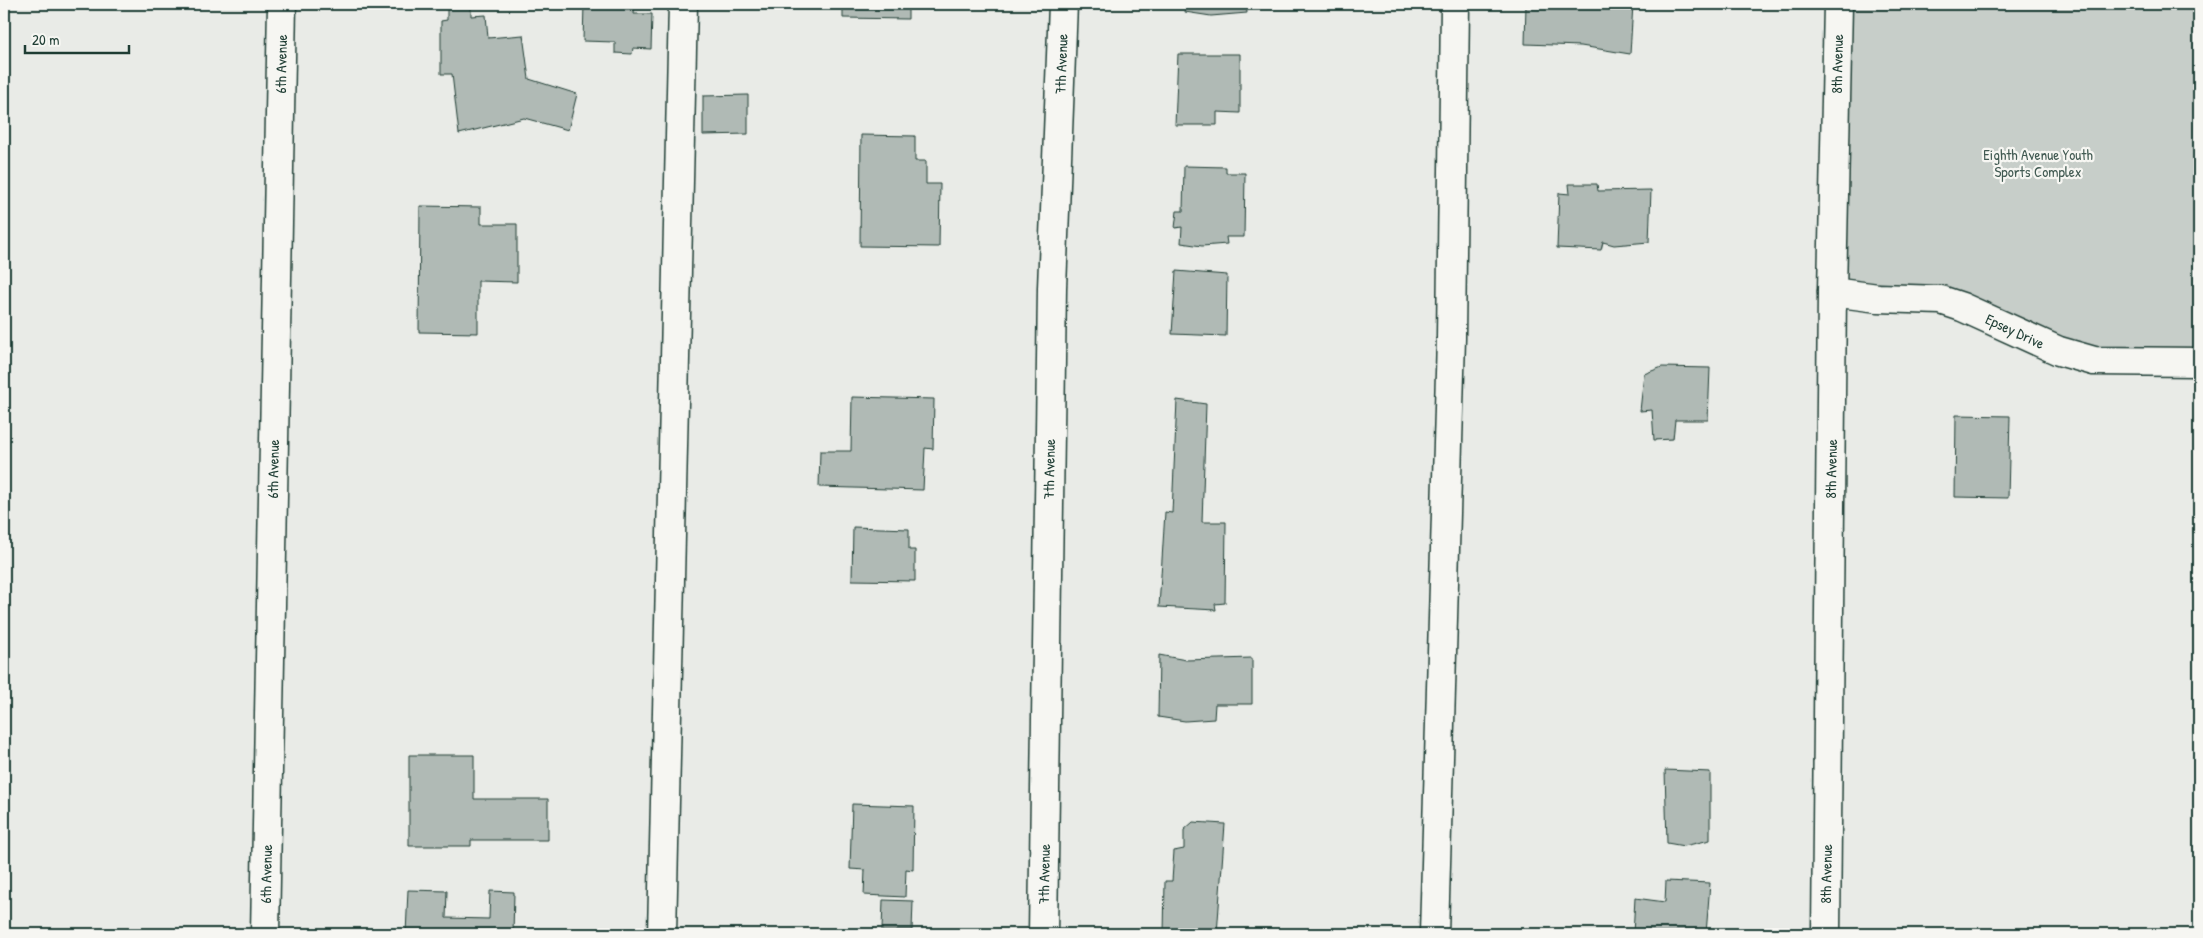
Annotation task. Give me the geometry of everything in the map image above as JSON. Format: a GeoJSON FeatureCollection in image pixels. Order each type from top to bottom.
{"type":"FeatureCollection","features":[{"type":"Feature","properties":{"kind":"street","name":"6th Avenue"},"geometry":{"type":"LineString","coordinates":[[265,934],[282,4]]}},
{"type":"Feature","properties":{"kind":"street"},"geometry":{"type":"LineString","coordinates":[[662,934],[683,4]]}},
{"type":"Feature","properties":{"kind":"street","name":"7th Avenue"},"geometry":{"type":"LineString","coordinates":[[1043,934],[1052,288],[1063,4]]}},
{"type":"Feature","properties":{"kind":"street"},"geometry":{"type":"LineString","coordinates":[[1434,934],[1451,338],[1455,4]]}},
{"type":"Feature","properties":{"kind":"street","name":"8th Avenue"},"geometry":{"type":"LineString","coordinates":[[1826,934],[1832,292],[1838,4]]}},
{"type":"Feature","properties":{"kind":"street","name":"Epsey Drive"},"geometry":{"type":"LineString","coordinates":[[1832,292],[1878,298],[1941,300],[1962,307],[2059,351],[2094,361],[2199,362]]}},
{"type":"Feature","properties":{"kind":"green space","name":"Eighth Avenue Youth Sports Complex"},"geometry":{"type":"Polygon","coordinates":[[[1841,4],[2199,4],[2199,357],[2095,357],[1956,301],[1836,289],[1841,4]]]}},
{"type":"Feature","properties":{"kind":"building"},"geometry":{"type":"Polygon","coordinates":[[[447,4],[471,4],[471,16],[486,15],[488,38],[523,35],[529,79],[577,94],[568,130],[524,118],[459,134],[452,74],[441,74],[441,21],[447,20],[447,4]]]}},
{"type":"Feature","properties":{"kind":"building"},"geometry":{"type":"Polygon","coordinates":[[[584,4],[635,4],[634,14],[652,14],[651,49],[633,48],[632,54],[615,53],[615,42],[583,41],[584,4]]]}},
{"type":"Feature","properties":{"kind":"building"},"geometry":{"type":"Polygon","coordinates":[[[843,4],[908,4],[908,19],[843,18],[843,4]]]}},
{"type":"Feature","properties":{"kind":"building"},"geometry":{"type":"Polygon","coordinates":[[[1185,4],[1246,4],[1247,13],[1211,16],[1185,12],[1185,4]]]}},
{"type":"Feature","properties":{"kind":"building"},"geometry":{"type":"Polygon","coordinates":[[[1526,4],[1633,4],[1630,54],[1581,46],[1525,44],[1526,4]]]}},
{"type":"Feature","properties":{"kind":"building"},"geometry":{"type":"Polygon","coordinates":[[[1178,54],[1240,54],[1240,113],[1217,112],[1217,125],[1175,125],[1178,54]]]}},
{"type":"Feature","properties":{"kind":"building"},"geometry":{"type":"Polygon","coordinates":[[[748,95],[748,134],[703,135],[703,96],[748,95]]]}},
{"type":"Feature","properties":{"kind":"building"},"geometry":{"type":"Polygon","coordinates":[[[861,135],[915,136],[915,161],[926,161],[926,184],[940,184],[939,247],[860,246],[861,135]]]}},
{"type":"Feature","properties":{"kind":"building"},"geometry":{"type":"Polygon","coordinates":[[[1184,166],[1226,167],[1226,173],[1245,173],[1244,237],[1226,237],[1227,244],[1202,246],[1181,243],[1182,227],[1175,228],[1177,211],[1183,211],[1184,166]]]}},
{"type":"Feature","properties":{"kind":"building"},"geometry":{"type":"Polygon","coordinates":[[[1569,184],[1597,184],[1598,191],[1651,190],[1649,242],[1614,245],[1603,242],[1601,250],[1557,248],[1559,193],[1570,194],[1569,184]]]}},
{"type":"Feature","properties":{"kind":"building"},"geometry":{"type":"Polygon","coordinates":[[[420,206],[481,207],[481,224],[517,224],[517,282],[478,281],[478,333],[419,332],[420,206]]]}},
{"type":"Feature","properties":{"kind":"building"},"geometry":{"type":"Polygon","coordinates":[[[1176,271],[1227,275],[1226,336],[1172,334],[1176,271]]]}},
{"type":"Feature","properties":{"kind":"building"},"geometry":{"type":"Polygon","coordinates":[[[1662,367],[1710,368],[1708,420],[1675,420],[1673,439],[1654,440],[1652,410],[1640,411],[1644,374],[1662,367]]]}},
{"type":"Feature","properties":{"kind":"building"},"geometry":{"type":"Polygon","coordinates":[[[852,397],[934,399],[933,449],[925,448],[923,490],[819,487],[820,451],[851,451],[852,397]]]}},
{"type":"Feature","properties":{"kind":"building"},"geometry":{"type":"Polygon","coordinates":[[[1177,400],[1206,404],[1202,522],[1226,522],[1225,603],[1215,604],[1216,610],[1159,607],[1165,512],[1172,513],[1177,400]]]}},
{"type":"Feature","properties":{"kind":"building"},"geometry":{"type":"Polygon","coordinates":[[[1956,415],[2010,416],[2008,498],[1955,497],[1956,415]]]}},
{"type":"Feature","properties":{"kind":"building"},"geometry":{"type":"Polygon","coordinates":[[[853,527],[909,529],[909,550],[915,550],[915,581],[852,580],[853,527]]]}},
{"type":"Feature","properties":{"kind":"building"},"geometry":{"type":"Polygon","coordinates":[[[1159,655],[1186,660],[1252,658],[1252,704],[1215,704],[1214,719],[1185,721],[1158,717],[1159,655]]]}},
{"type":"Feature","properties":{"kind":"building"},"geometry":{"type":"Polygon","coordinates":[[[409,755],[474,755],[474,799],[548,799],[548,840],[471,840],[471,846],[409,846],[409,755]]]}},
{"type":"Feature","properties":{"kind":"building"},"geometry":{"type":"Polygon","coordinates":[[[1665,770],[1710,772],[1710,840],[1684,846],[1667,843],[1665,770]]]}},
{"type":"Feature","properties":{"kind":"building"},"geometry":{"type":"Polygon","coordinates":[[[852,804],[914,806],[913,870],[906,869],[905,897],[864,895],[865,870],[850,869],[852,804]]]}},
{"type":"Feature","properties":{"kind":"building"},"geometry":{"type":"Polygon","coordinates":[[[1193,822],[1225,824],[1217,934],[1164,934],[1165,881],[1172,881],[1174,851],[1184,849],[1184,830],[1193,822]]]}},
{"type":"Feature","properties":{"kind":"building"},"geometry":{"type":"Polygon","coordinates":[[[1666,881],[1710,883],[1706,934],[1633,934],[1635,898],[1665,902],[1666,881]]]}},
{"type":"Feature","properties":{"kind":"building"},"geometry":{"type":"Polygon","coordinates":[[[408,890],[447,891],[446,918],[489,919],[490,891],[514,892],[513,934],[406,934],[408,890]]]}},
{"type":"Feature","properties":{"kind":"building"},"geometry":{"type":"Polygon","coordinates":[[[883,900],[913,901],[912,930],[882,930],[883,900]]]}}]}
